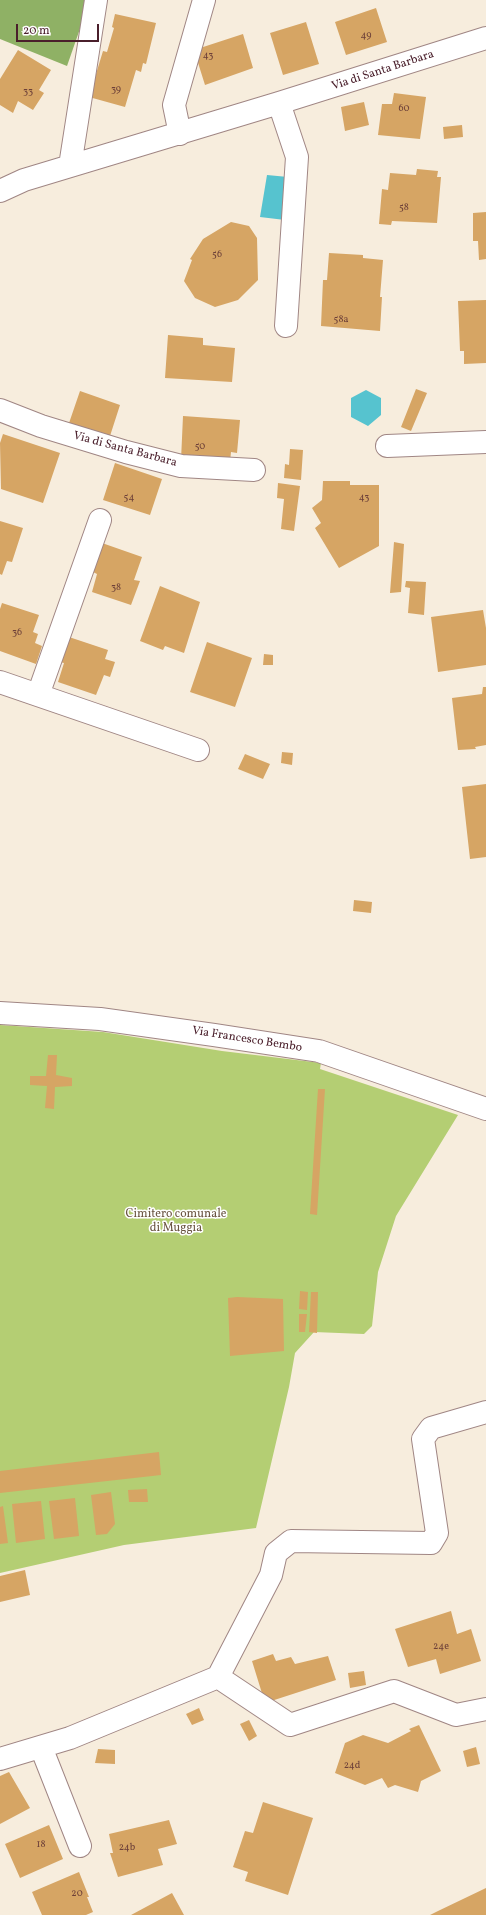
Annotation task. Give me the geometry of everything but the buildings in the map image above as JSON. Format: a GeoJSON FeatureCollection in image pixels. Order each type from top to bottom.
{"type":"FeatureCollection","features":[{"type":"Feature","properties":{"kind":"street"},"geometry":{"type":"LineString","coordinates":[[70,166],[96,0]]}},
{"type":"Feature","properties":{"kind":"street"},"geometry":{"type":"LineString","coordinates":[[180,134],[174,105],[204,0]]}},
{"type":"Feature","properties":{"kind":"street","name":"Via di Santa Barbara"},"geometry":{"type":"LineString","coordinates":[[0,191],[24,180],[180,134],[486,38]]}},
{"type":"Feature","properties":{"kind":"street"},"geometry":{"type":"LineString","coordinates":[[279,103],[297,157],[286,326]]}},
{"type":"Feature","properties":{"kind":"street","name":"Via di Santa Barbara"},"geometry":{"type":"LineString","coordinates":[[0,410],[41,426],[126,452],[181,466],[254,470]]}},
{"type":"Feature","properties":{"kind":"street"},"geometry":{"type":"LineString","coordinates":[[387,446],[486,442]]}},
{"type":"Feature","properties":{"kind":"street"},"geometry":{"type":"LineString","coordinates":[[38,695],[100,520]]}},
{"type":"Feature","properties":{"kind":"street"},"geometry":{"type":"LineString","coordinates":[[0,682],[198,750]]}},
{"type":"Feature","properties":{"kind":"street","name":"Via Francesco Bembo"},"geometry":{"type":"LineString","coordinates":[[0,1013],[100,1019],[214,1034],[319,1051],[486,1109]]}},
{"type":"Feature","properties":{"kind":"street"},"geometry":{"type":"LineString","coordinates":[[0,1759],[70,1738],[218,1677],[271,1575],[276,1553],[291,1541],[431,1542],[437,1533],[423,1439],[431,1428],[486,1412]]}},
{"type":"Feature","properties":{"kind":"street"},"geometry":{"type":"LineString","coordinates":[[218,1677],[290,1725],[394,1691],[456,1715],[486,1709]]}},
{"type":"Feature","properties":{"kind":"street"},"geometry":{"type":"LineString","coordinates":[[41,1747],[80,1846]]}},
{"type":"Feature","properties":{"kind":"green space"},"geometry":{"type":"Polygon","coordinates":[[[0,0],[90,0],[67,66],[0,39],[0,0]]]}},
{"type":"Feature","properties":{"kind":"green space","name":"Cimitero comunale di Muggia"},"geometry":{"type":"Polygon","coordinates":[[[0,1025],[103,1032],[222,1051],[321,1063],[320,1069],[458,1115],[396,1216],[378,1272],[372,1326],[364,1334],[314,1332],[295,1353],[289,1387],[256,1528],[124,1545],[0,1573],[0,1025]]]}},
{"type":"Feature","properties":{"kind":"water"},"geometry":{"type":"Polygon","coordinates":[[[267,175],[288,177],[285,220],[260,217],[267,175]]]}},
{"type":"Feature","properties":{"kind":"water"},"geometry":{"type":"Polygon","coordinates":[[[366,390],[381,398],[381,415],[368,426],[351,417],[351,398],[366,390]]]}}]}
